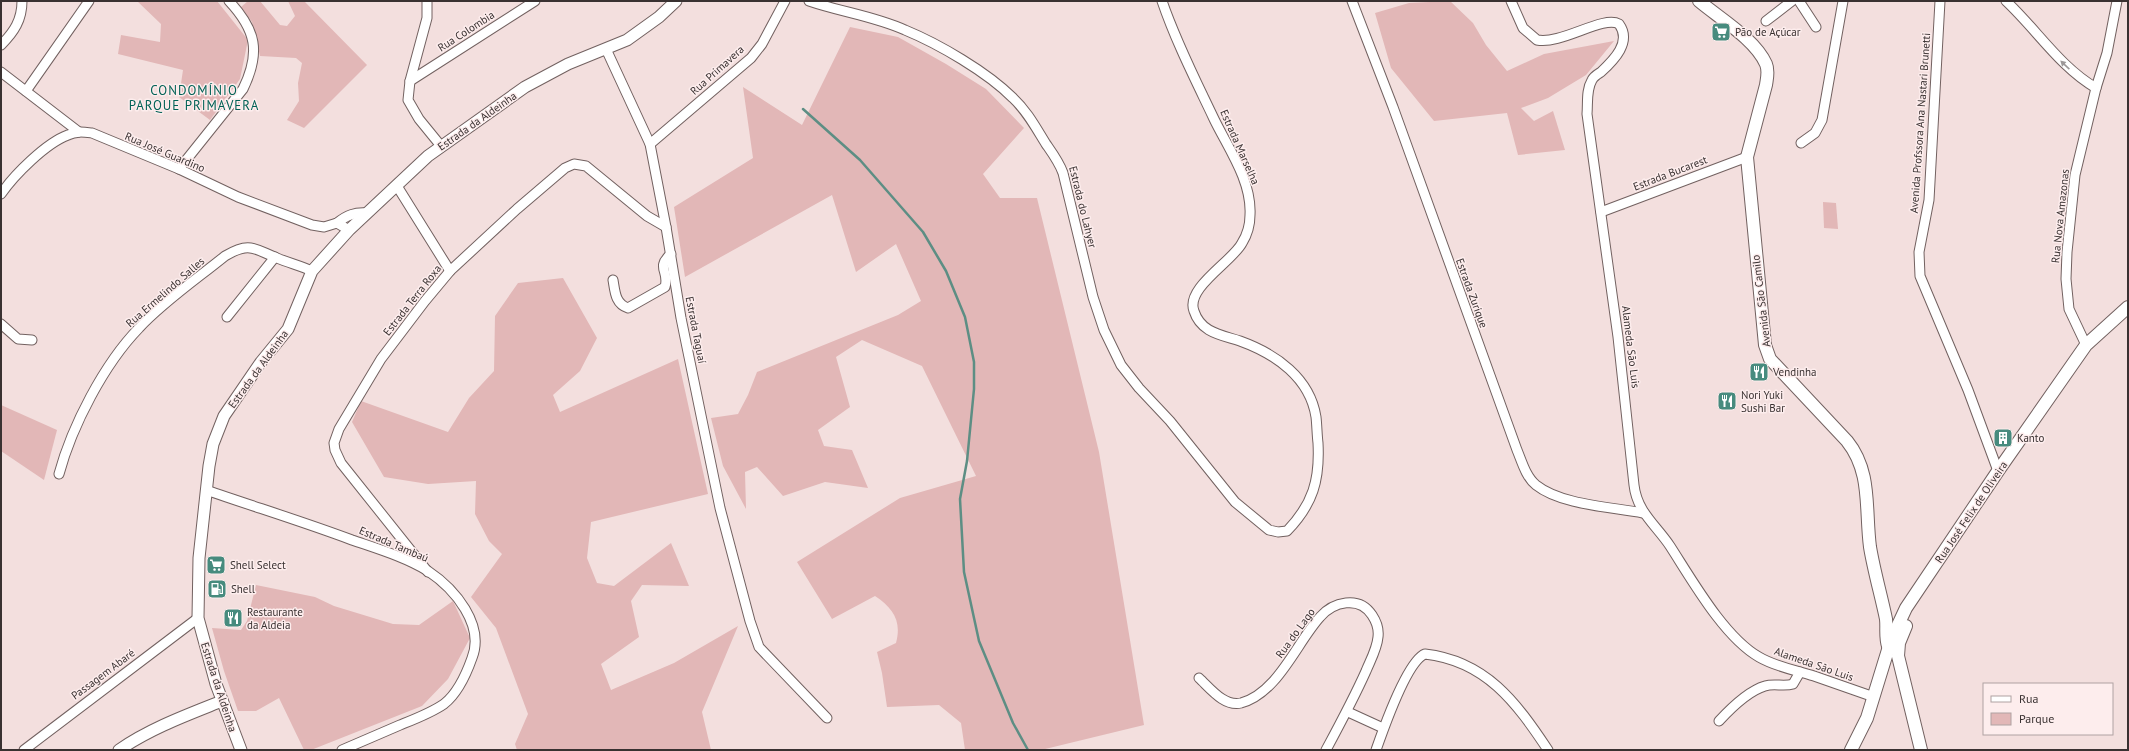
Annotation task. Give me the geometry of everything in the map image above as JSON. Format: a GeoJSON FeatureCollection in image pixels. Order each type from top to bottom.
{"type":"FeatureCollection","features":[{"type":"Feature","properties":{"kind":"main road","name":"Avenida São Camilo"},"geometry":{"type":"LineString","coordinates":[[1699,1],[1750,42],[1766,64],[1768,75],[1766,85],[1747,157],[1761,321],[1767,354],[1847,441],[1854,450],[1860,464],[1868,500],[1870,544],[1873,566],[1886,621],[1886,638],[1893,648],[1920,750]]}},
{"type":"Feature","properties":{"kind":"main road","name":"Rua José Felix de Oliveira"},"geometry":{"type":"LineString","coordinates":[[1852,750],[1874,697],[1897,634],[1920,590],[1998,471],[2086,345],[2128,307]]}},
{"type":"Feature","properties":{"kind":"main road","name":"Avenida São Camilo"},"geometry":{"type":"LineString","coordinates":[[1886,621],[1897,634]]}},
{"type":"Feature","properties":{"kind":"street"},"geometry":{"type":"LineString","coordinates":[[1,45],[16,29],[20,19],[22,1]]}},
{"type":"Feature","properties":{"kind":"street"},"geometry":{"type":"LineString","coordinates":[[26,91],[89,1]]}},
{"type":"Feature","properties":{"kind":"street"},"geometry":{"type":"LineString","coordinates":[[179,169],[244,89],[250,76],[254,42],[249,27],[229,1]]}},
{"type":"Feature","properties":{"kind":"street"},"geometry":{"type":"LineString","coordinates":[[427,1],[427,18],[408,93],[412,108],[441,146]]}},
{"type":"Feature","properties":{"kind":"street","name":"Rua Colombia"},"geometry":{"type":"LineString","coordinates":[[410,81],[535,1]]}},
{"type":"Feature","properties":{"kind":"street","name":"Estrada da Aldeinha"},"geometry":{"type":"LineString","coordinates":[[241,750],[222,700],[198,618],[200,558],[206,490],[209,466],[219,427],[241,390],[288,329],[312,271],[349,230],[367,213],[441,146],[525,87],[568,64],[627,40],[659,17],[676,1]]}},
{"type":"Feature","properties":{"kind":"street","name":"Rua Primavera"},"geometry":{"type":"LineString","coordinates":[[650,144],[750,58],[762,44],[785,1]]}},
{"type":"Feature","properties":{"kind":"street","name":"Estrada do Lahyer"},"geometry":{"type":"LineString","coordinates":[[809,1],[863,15],[905,30],[947,51],[995,83],[1013,98],[1027,114],[1058,159],[1063,173],[1084,264],[1104,330],[1121,365],[1139,388],[1170,421],[1235,502],[1269,530],[1278,532],[1287,531]]}},
{"type":"Feature","properties":{"kind":"street","name":"Estrada Marselha"},"geometry":{"type":"LineString","coordinates":[[1162,1],[1182,51],[1241,175],[1248,197],[1250,215],[1242,243],[1203,285],[1196,295],[1193,309],[1196,318],[1205,328],[1215,334],[1253,346],[1293,371],[1306,389],[1316,416],[1318,477],[1308,505],[1287,531]]}},
{"type":"Feature","properties":{"kind":"street","name":"Estrada Zurique"},"geometry":{"type":"LineString","coordinates":[[1352,1],[1393,107],[1517,450],[1528,476],[1540,488],[1574,501],[1643,513]]}},
{"type":"Feature","properties":{"kind":"street","name":"Alameda São Luis"},"geometry":{"type":"LineString","coordinates":[[1512,1],[1523,28],[1537,40],[1555,39],[1603,23],[1616,22],[1622,28],[1623,45],[1613,59],[1593,78],[1588,93],[1587,114],[1618,337],[1635,497],[1643,513],[1660,530],[1698,589],[1736,639],[1760,658],[1874,697]]}},
{"type":"Feature","properties":{"kind":"street"},"geometry":{"type":"LineString","coordinates":[[1766,21],[1792,1]]}},
{"type":"Feature","properties":{"kind":"street"},"geometry":{"type":"LineString","coordinates":[[1799,1],[1816,27]]}},
{"type":"Feature","properties":{"kind":"street"},"geometry":{"type":"LineString","coordinates":[[1801,143],[1815,133],[1822,120],[1843,1]]}},
{"type":"Feature","properties":{"kind":"street","name":"Avenida Profssora Ana Nastari Brunetti"},"geometry":{"type":"LineString","coordinates":[[1940,1],[1929,200],[1920,252],[1920,276],[1968,390],[1998,471]]}},
{"type":"Feature","properties":{"kind":"street"},"geometry":{"type":"LineString","coordinates":[[2006,1],[2059,59],[2085,82],[2096,88]]}},
{"type":"Feature","properties":{"kind":"street","name":"Rua Nova Amazonas"},"geometry":{"type":"LineString","coordinates":[[2086,345],[2069,309],[2066,265],[2074,175],[2096,88],[2107,53],[2117,1]]}},
{"type":"Feature","properties":{"kind":"street","name":"Estrada Taguaí"},"geometry":{"type":"LineString","coordinates":[[606,49],[650,144],[671,254],[681,318],[720,508],[750,621],[759,647],[827,718]]}},
{"type":"Feature","properties":{"kind":"street"},"geometry":{"type":"LineString","coordinates":[[1,72],[79,132]]}},
{"type":"Feature","properties":{"kind":"street"},"geometry":{"type":"LineString","coordinates":[[1,194],[18,172],[54,143],[67,135],[79,132]]}},
{"type":"Feature","properties":{"kind":"street","name":"Rua José Guardino"},"geometry":{"type":"LineString","coordinates":[[79,132],[92,134],[179,169],[238,197],[312,225],[324,227],[337,223]]}},
{"type":"Feature","properties":{"kind":"street","name":"Estrada Bucarest"},"geometry":{"type":"LineString","coordinates":[[1601,212],[1747,157]]}},
{"type":"Feature","properties":{"kind":"street","name":"Estrada Terra Roxa"},"geometry":{"type":"LineString","coordinates":[[428,572],[341,463],[335,450],[334,443],[339,428],[381,359],[450,271],[565,168],[574,164],[586,166],[647,216],[666,227]]}},
{"type":"Feature","properties":{"kind":"street"},"geometry":{"type":"LineString","coordinates":[[397,186],[450,271]]}},
{"type":"Feature","properties":{"kind":"street"},"geometry":{"type":"LineString","coordinates":[[349,230],[337,223],[345,216],[357,212],[367,213]]}},
{"type":"Feature","properties":{"kind":"street","name":"Rua Ermelindo Salles"},"geometry":{"type":"LineString","coordinates":[[59,474],[65,453],[79,421],[119,351],[139,327],[231,252],[250,247],[260,249],[275,257],[312,271]]}},
{"type":"Feature","properties":{"kind":"street"},"geometry":{"type":"LineString","coordinates":[[613,280],[617,301],[622,306],[628,308],[665,287],[666,283],[662,264],[671,254]]}},
{"type":"Feature","properties":{"kind":"street"},"geometry":{"type":"LineString","coordinates":[[227,317],[275,257]]}},
{"type":"Feature","properties":{"kind":"street"},"geometry":{"type":"LineString","coordinates":[[1,324],[18,339],[32,340]]}},
{"type":"Feature","properties":{"kind":"street","name":"Estrada Tambaú"},"geometry":{"type":"LineString","coordinates":[[206,490],[391,554],[428,572],[458,599],[467,613],[475,632],[476,648],[466,674],[454,694],[433,711],[342,750]]}},
{"type":"Feature","properties":{"kind":"street","name":"Rua do Lago"},"geometry":{"type":"LineString","coordinates":[[1199,678],[1219,697],[1230,702],[1241,703],[1254,697],[1281,672],[1320,617],[1339,603],[1352,602],[1363,606],[1372,614],[1378,628],[1376,648],[1348,712],[1326,750]]}},
{"type":"Feature","properties":{"kind":"street","name":"Passagem Abaré"},"geometry":{"type":"LineString","coordinates":[[24,750],[198,618]]}},
{"type":"Feature","properties":{"kind":"street"},"geometry":{"type":"LineString","coordinates":[[1376,750],[1383,728],[1417,660],[1425,654],[1454,659],[1475,670],[1495,684],[1523,714],[1548,750]]}},
{"type":"Feature","properties":{"kind":"street"},"geometry":{"type":"LineString","coordinates":[[1719,721],[1730,710],[1759,688],[1770,685],[1793,684],[1800,672]]}},
{"type":"Feature","properties":{"kind":"street"},"geometry":{"type":"LineString","coordinates":[[119,750],[135,739],[162,725],[222,700]]}},
{"type":"Feature","properties":{"kind":"street"},"geometry":{"type":"LineString","coordinates":[[1348,712],[1383,728]]}},
{"type":"Feature","properties":{"kind":"green space"},"geometry":{"type":"Polygon","coordinates":[[[137,1],[217,1],[248,40],[240,79],[210,120],[179,97],[183,70],[118,54],[121,35],[160,42],[161,24],[137,1]]]}},
{"type":"Feature","properties":{"kind":"green space"},"geometry":{"type":"Polygon","coordinates":[[[248,1],[260,1],[280,25],[287,26],[295,16],[288,1],[304,1],[367,65],[304,128],[287,120],[299,101],[298,83],[302,63],[296,58],[260,56],[252,22],[241,7],[248,1]]]}},
{"type":"Feature","properties":{"kind":"green space"},"geometry":{"type":"Polygon","coordinates":[[[1450,1],[1473,23],[1486,45],[1507,71],[1544,54],[1614,41],[1586,75],[1548,98],[1521,108],[1534,121],[1553,111],[1565,150],[1518,155],[1507,113],[1434,121],[1391,68],[1375,13],[1409,3],[1450,1]]]}},
{"type":"Feature","properties":{"kind":"green space"},"geometry":{"type":"Polygon","coordinates":[[[850,27],[898,37],[946,64],[986,89],[1024,128],[983,174],[1000,198],[1037,198],[1099,452],[1144,725],[1041,750],[965,750],[961,723],[939,705],[887,707],[877,652],[896,643],[898,628],[897,622],[887,605],[875,596],[832,619],[797,562],[900,498],[976,476],[922,366],[862,340],[836,357],[850,407],[818,430],[824,446],[852,450],[868,488],[825,482],[783,496],[757,467],[745,472],[746,509],[723,466],[711,418],[738,414],[748,395],[757,372],[898,315],[921,301],[896,244],[856,272],[832,195],[685,277],[674,207],[753,158],[743,87],[802,125],[850,27]]]}},
{"type":"Feature","properties":{"kind":"green space"},"geometry":{"type":"Polygon","coordinates":[[[1823,202],[1836,203],[1838,229],[1824,228],[1823,202]]]}},
{"type":"Feature","properties":{"kind":"green space"},"geometry":{"type":"Polygon","coordinates":[[[563,278],[597,338],[580,371],[553,395],[560,412],[678,359],[708,494],[591,522],[587,558],[597,583],[614,586],[671,543],[689,586],[642,585],[631,601],[639,637],[601,664],[611,690],[674,663],[738,626],[702,712],[711,750],[517,750],[515,744],[528,714],[496,628],[471,597],[502,554],[489,541],[475,514],[476,481],[428,484],[384,477],[352,422],[361,401],[448,432],[469,398],[494,371],[495,316],[518,283],[563,278]]]}},
{"type":"Feature","properties":{"kind":"green space"},"geometry":{"type":"Polygon","coordinates":[[[1,405],[57,430],[44,480],[1,451],[1,405]]]}},
{"type":"Feature","properties":{"kind":"green space"},"geometry":{"type":"Polygon","coordinates":[[[256,585],[315,597],[334,606],[393,624],[419,625],[453,601],[470,638],[448,679],[422,706],[311,750],[304,750],[279,698],[256,711],[238,711],[224,671],[212,628],[241,630],[247,621],[256,585]]]}},
{"type":"Feature","properties":{"kind":"waterway"},"geometry":{"type":"LineString","coordinates":[[803,109],[860,160],[923,232],[946,271],[965,317],[974,362],[974,389],[967,461],[960,499],[964,572],[979,641],[1013,723],[1028,750]]}},
{"type":"Feature","properties":{"kind":"place","name":"Pão de Açúcar"},"geometry":{"type":"Point","coordinates":[1721,32]}},
{"type":"Feature","properties":{"kind":"place","name":"Vendinha"},"geometry":{"type":"Point","coordinates":[1759,372]}},
{"type":"Feature","properties":{"kind":"place","name":"Nori Yuki Sushi Bar"},"geometry":{"type":"Point","coordinates":[1727,401]}},
{"type":"Feature","properties":{"kind":"place","name":"Kanto"},"geometry":{"type":"Point","coordinates":[2003,438]}},
{"type":"Feature","properties":{"kind":"place","name":"Shell Select"},"geometry":{"type":"Point","coordinates":[216,565]}},
{"type":"Feature","properties":{"kind":"place","name":"Shell"},"geometry":{"type":"Point","coordinates":[217,589]}},
{"type":"Feature","properties":{"kind":"place","name":"Restaurante da Aldeia"},"geometry":{"type":"Point","coordinates":[233,618]}},
{"type":"Feature","properties":{"kind":"district","name":"CONDOMÍNIO PARQUE PRIMAVERA"},"geometry":{"type":"Point","coordinates":[194,98]}}]}
